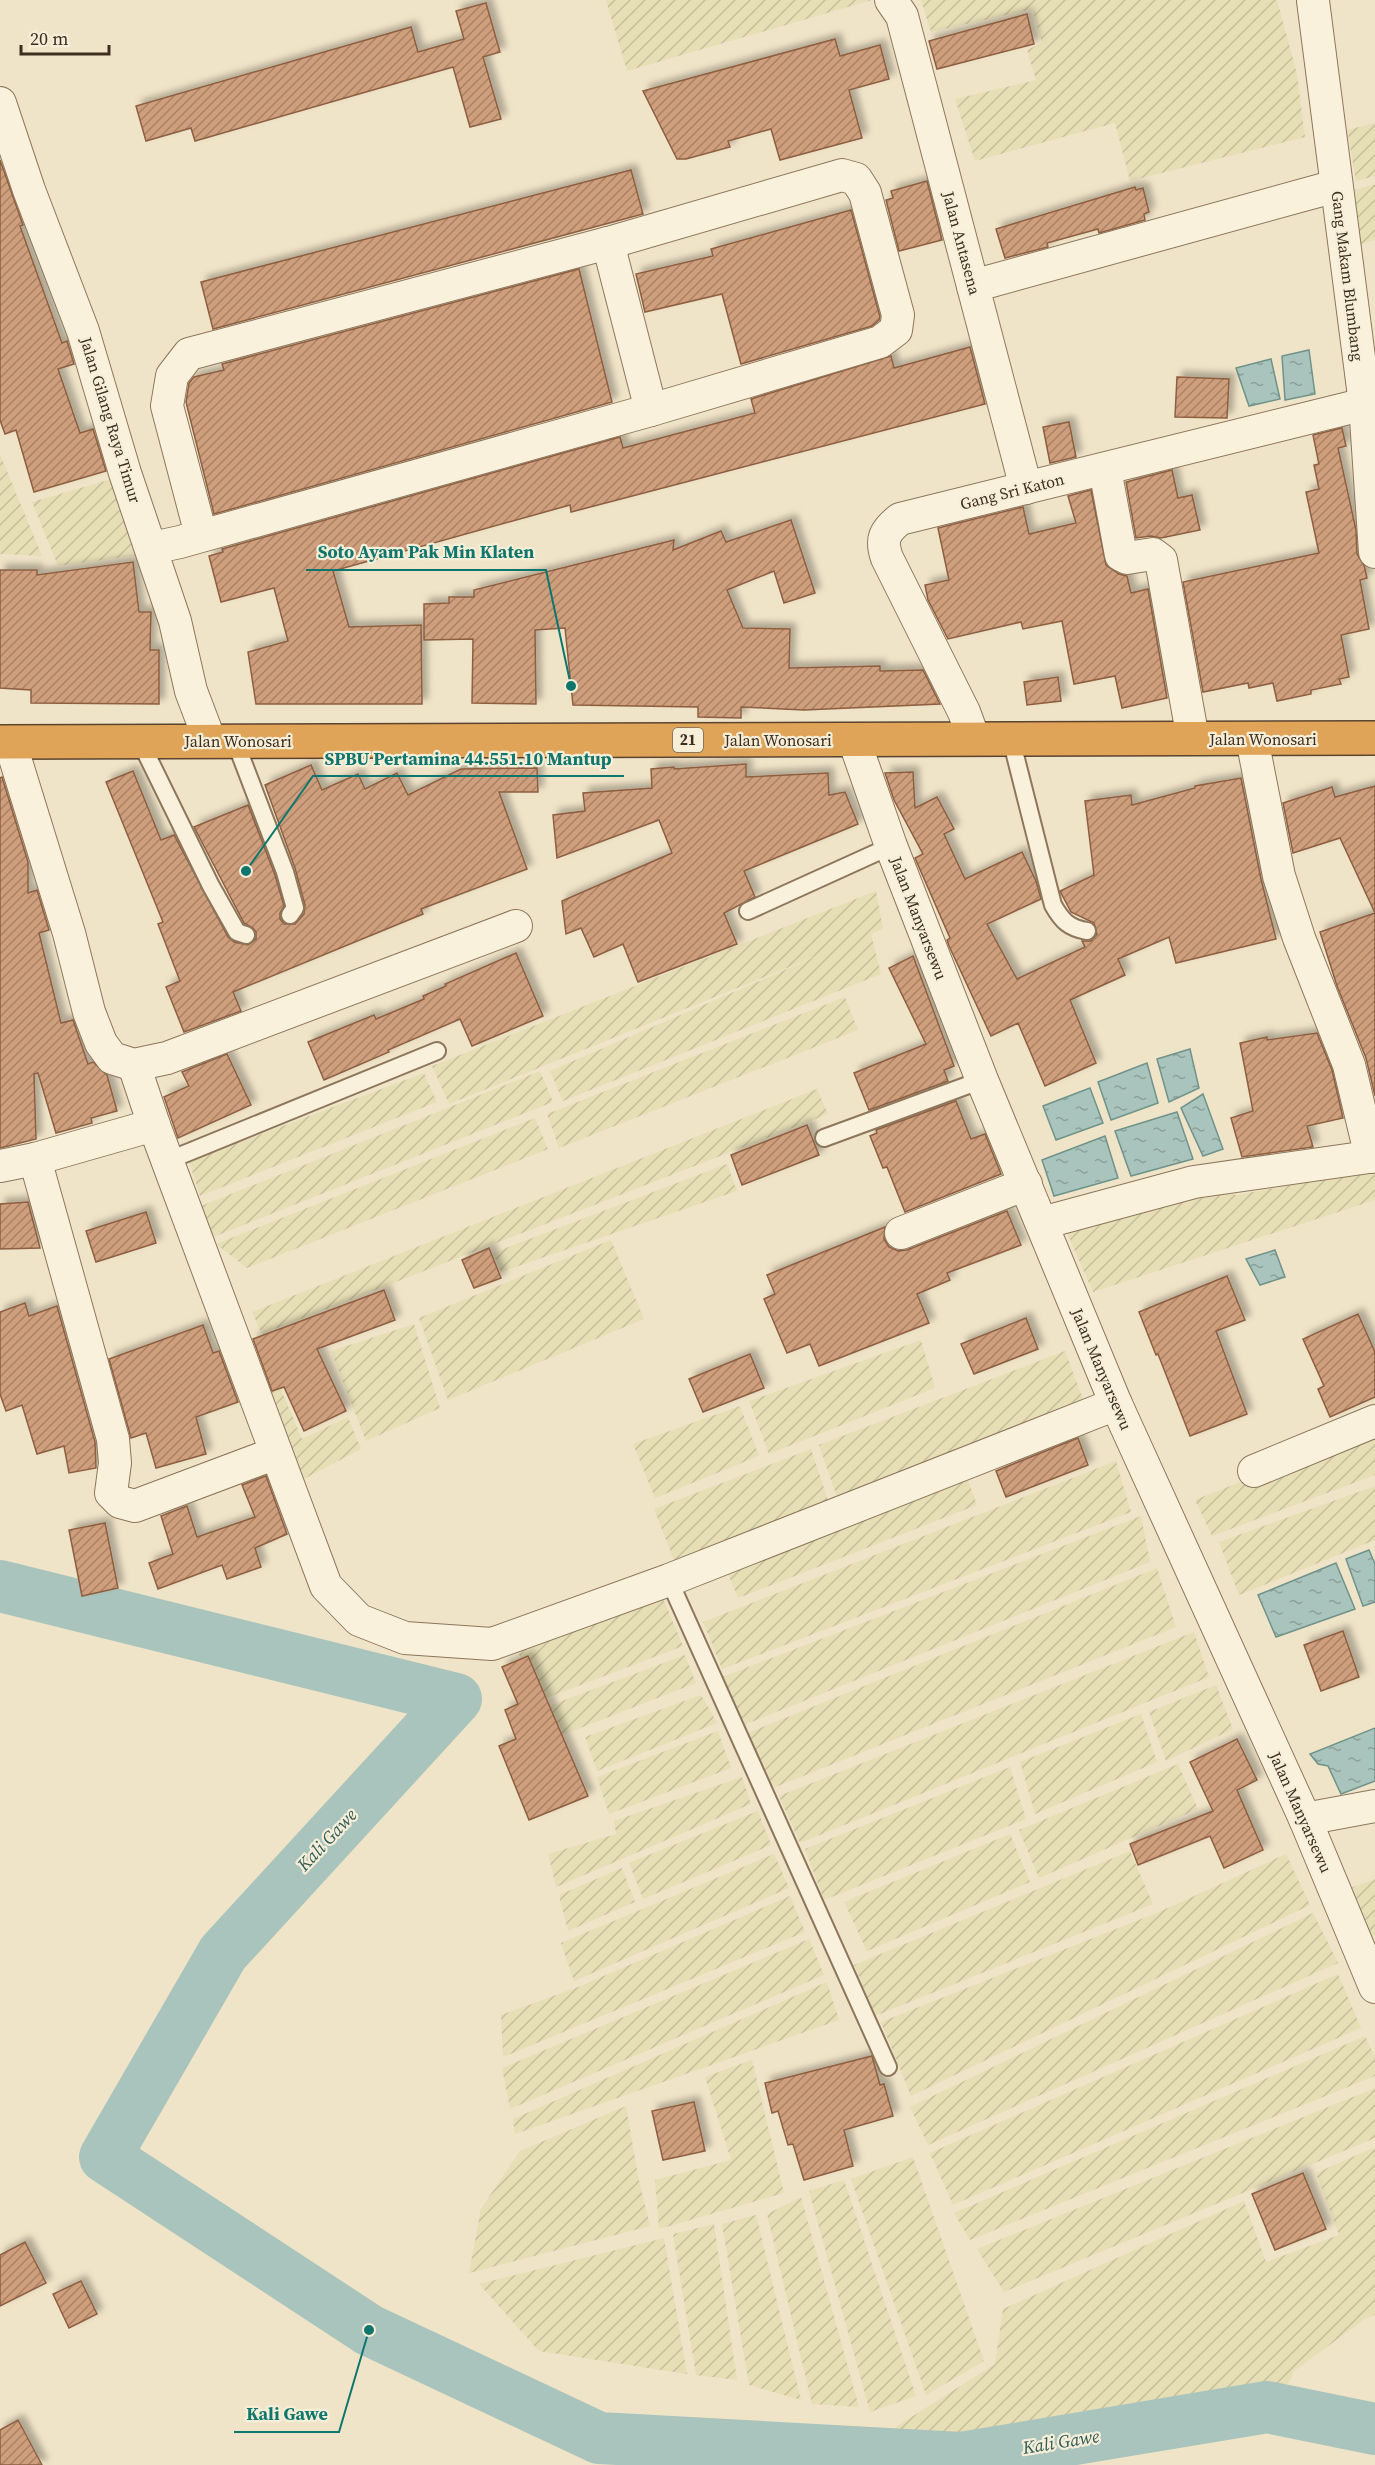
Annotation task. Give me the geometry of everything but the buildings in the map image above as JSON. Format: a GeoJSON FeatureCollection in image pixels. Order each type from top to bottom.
{"type":"FeatureCollection","features":[{"type":"Feature","properties":{"kind":"highway","name":"Jalan Wonosari"},"geometry":{"type":"LineString","coordinates":[[5,742],[1375,738]]}},
{"type":"Feature","properties":{"kind":"street","name":"Jalan Antasena"},"geometry":{"type":"LineString","coordinates":[[891,0],[902,16],[1026,488]]}},
{"type":"Feature","properties":{"kind":"street","name":"Gang Makam Blumbang"},"geometry":{"type":"LineString","coordinates":[[1313,1],[1365,404],[1375,552]]}},
{"type":"Feature","properties":{"kind":"street","name":"Jalan Gilang Raya Timur"},"geometry":{"type":"LineString","coordinates":[[0,103],[29,190],[83,331],[125,473],[175,621],[191,691],[222,741]]}},
{"type":"Feature","properties":{"kind":"street"},"geometry":{"type":"LineString","coordinates":[[152,548],[201,535],[651,410],[880,342],[896,330],[898,315],[865,193],[856,179],[842,175],[608,243],[189,354],[172,376],[167,406],[201,535]]}},
{"type":"Feature","properties":{"kind":"street"},"geometry":{"type":"LineString","coordinates":[[973,286],[1336,186]]}},
{"type":"Feature","properties":{"kind":"street"},"geometry":{"type":"LineString","coordinates":[[608,243],[651,410]]}},
{"type":"Feature","properties":{"kind":"street","name":"Gang Sri Katon"},"geometry":{"type":"LineString","coordinates":[[974,739],[964,712],[883,548],[883,537],[900,519],[1365,404]]}},
{"type":"Feature","properties":{"kind":"street"},"geometry":{"type":"LineString","coordinates":[[1105,468],[1121,555],[1127,558],[1153,554],[1161,560],[1193,739]]}},
{"type":"Feature","properties":{"kind":"street"},"geometry":{"type":"LineString","coordinates":[[1042,1223],[1194,1182],[1373,1157],[1348,1065],[1299,938],[1279,876],[1252,739]]}},
{"type":"Feature","properties":{"kind":"street","name":"Jalan Manyarsewu"},"geometry":{"type":"LineString","coordinates":[[854,740],[891,846],[982,1080],[1116,1404],[1305,1819],[1375,1987]]}},
{"type":"Feature","properties":{"kind":"street"},"geometry":{"type":"LineString","coordinates":[[5,742],[69,933],[89,1012],[100,1043],[112,1058],[134,1065],[167,1058],[516,927]]}},
{"type":"Feature","properties":{"kind":"street"},"geometry":{"type":"LineString","coordinates":[[134,1065],[167,1161],[326,1586],[359,1620],[405,1638],[492,1644],[669,1580],[1116,1404]]}},
{"type":"Feature","properties":{"kind":"street"},"geometry":{"type":"LineString","coordinates":[[0,1166],[35,1159],[154,1125]]}},
{"type":"Feature","properties":{"kind":"street"},"geometry":{"type":"LineString","coordinates":[[35,1159],[113,1439],[115,1463],[111,1493],[120,1502],[135,1506],[276,1453]]}},
{"type":"Feature","properties":{"kind":"street"},"geometry":{"type":"LineString","coordinates":[[901,1233],[1026,1184]]}},
{"type":"Feature","properties":{"kind":"street"},"geometry":{"type":"LineString","coordinates":[[1254,1471],[1375,1421]]}},
{"type":"Feature","properties":{"kind":"street"},"geometry":{"type":"LineString","coordinates":[[1305,1819],[1375,1806]]}},
{"type":"Feature","properties":{"kind":"lane"},"geometry":{"type":"LineString","coordinates":[[1011,739],[1053,905],[1062,920],[1075,929],[1087,931]]}},
{"type":"Feature","properties":{"kind":"lane"},"geometry":{"type":"LineString","coordinates":[[140,741],[211,886],[237,932],[246,935]]}},
{"type":"Feature","properties":{"kind":"lane"},"geometry":{"type":"LineString","coordinates":[[222,741],[285,872],[295,908],[290,915]]}},
{"type":"Feature","properties":{"kind":"lane"},"geometry":{"type":"LineString","coordinates":[[748,911],[891,846]]}},
{"type":"Feature","properties":{"kind":"lane"},"geometry":{"type":"LineString","coordinates":[[167,1161],[437,1051]]}},
{"type":"Feature","properties":{"kind":"lane"},"geometry":{"type":"LineString","coordinates":[[824,1138],[982,1080]]}},
{"type":"Feature","properties":{"kind":"lane"},"geometry":{"type":"LineString","coordinates":[[669,1580],[888,2067]]}},
{"type":"Feature","properties":{"kind":"shaded area"},"geometry":{"type":"Polygon","coordinates":[[[606,0],[872,0],[627,71],[606,0]]]}},
{"type":"Feature","properties":{"kind":"shaded area"},"geometry":{"type":"Polygon","coordinates":[[[921,0],[1277,0],[1297,74],[1305,137],[1130,181],[1115,123],[975,161],[955,99],[1036,80],[1027,50],[1042,43],[1032,9],[931,32],[921,0]]]}},
{"type":"Feature","properties":{"kind":"shaded area"},"geometry":{"type":"Polygon","coordinates":[[[1375,123],[1375,176],[1356,181],[1347,130],[1375,123]]]}},
{"type":"Feature","properties":{"kind":"shaded area"},"geometry":{"type":"Polygon","coordinates":[[[1375,184],[1375,240],[1358,245],[1355,190],[1375,184]]]}},
{"type":"Feature","properties":{"kind":"shaded area"},"geometry":{"type":"Polygon","coordinates":[[[0,454],[42,556],[0,554],[0,454]]]}},
{"type":"Feature","properties":{"kind":"shaded area"},"geometry":{"type":"Polygon","coordinates":[[[112,479],[139,555],[58,566],[32,502],[112,479]]]}},
{"type":"Feature","properties":{"kind":"shaded area"},"geometry":{"type":"Polygon","coordinates":[[[876,891],[883,929],[871,934],[881,974],[563,1101],[550,1071],[829,951],[449,1104],[432,1066],[876,891]]]}},
{"type":"Feature","properties":{"kind":"shaded area"},"geometry":{"type":"Polygon","coordinates":[[[845,997],[858,1030],[559,1148],[547,1114],[845,997]]]}},
{"type":"Feature","properties":{"kind":"shaded area"},"geometry":{"type":"Polygon","coordinates":[[[540,1071],[553,1102],[213,1237],[201,1206],[540,1071]]]}},
{"type":"Feature","properties":{"kind":"shaded area"},"geometry":{"type":"Polygon","coordinates":[[[424,1073],[437,1102],[200,1196],[189,1161],[424,1073]]]}},
{"type":"Feature","properties":{"kind":"shaded area"},"geometry":{"type":"Polygon","coordinates":[[[817,1089],[828,1114],[262,1334],[252,1312],[817,1089]]]}},
{"type":"Feature","properties":{"kind":"shaded area"},"geometry":{"type":"Polygon","coordinates":[[[535,1118],[548,1149],[247,1268],[216,1244],[535,1118]]]}},
{"type":"Feature","properties":{"kind":"shaded area"},"geometry":{"type":"Polygon","coordinates":[[[727,1164],[737,1191],[501,1272],[493,1253],[727,1164]]]}},
{"type":"Feature","properties":{"kind":"shaded area"},"geometry":{"type":"Polygon","coordinates":[[[1375,1169],[1375,1200],[1093,1292],[1064,1226],[1209,1190],[1237,1195],[1375,1169]]]}},
{"type":"Feature","properties":{"kind":"shaded area"},"geometry":{"type":"Polygon","coordinates":[[[611,1240],[644,1319],[448,1400],[419,1318],[611,1240]]]}},
{"type":"Feature","properties":{"kind":"shaded area"},"geometry":{"type":"Polygon","coordinates":[[[414,1324],[440,1408],[366,1441],[331,1351],[414,1324]]]}},
{"type":"Feature","properties":{"kind":"shaded area"},"geometry":{"type":"Polygon","coordinates":[[[921,1340],[935,1388],[769,1454],[749,1401],[921,1340]]]}},
{"type":"Feature","properties":{"kind":"shaded area"},"geometry":{"type":"Polygon","coordinates":[[[1065,1351],[1084,1402],[837,1497],[819,1445],[1065,1351]]]}},
{"type":"Feature","properties":{"kind":"shaded area"},"geometry":{"type":"Polygon","coordinates":[[[279,1385],[302,1439],[348,1417],[361,1449],[294,1484],[259,1395],[279,1385]]]}},
{"type":"Feature","properties":{"kind":"shaded area"},"geometry":{"type":"Polygon","coordinates":[[[740,1406],[759,1456],[655,1498],[633,1444],[740,1406]]]}},
{"type":"Feature","properties":{"kind":"shaded area"},"geometry":{"type":"Polygon","coordinates":[[[1375,1428],[1375,1475],[1212,1536],[1195,1500],[1375,1428]]]}},
{"type":"Feature","properties":{"kind":"shaded area"},"geometry":{"type":"Polygon","coordinates":[[[811,1449],[828,1500],[675,1563],[654,1509],[811,1449]]]}},
{"type":"Feature","properties":{"kind":"shaded area"},"geometry":{"type":"Polygon","coordinates":[[[1116,1461],[1131,1512],[722,1669],[703,1622],[1116,1461]]]}},
{"type":"Feature","properties":{"kind":"shaded area"},"geometry":{"type":"Polygon","coordinates":[[[966,1475],[977,1505],[738,1598],[725,1567],[966,1475]]]}},
{"type":"Feature","properties":{"kind":"shaded area"},"geometry":{"type":"Polygon","coordinates":[[[1375,1486],[1375,1540],[1239,1595],[1219,1542],[1375,1486]]]}},
{"type":"Feature","properties":{"kind":"shaded area"},"geometry":{"type":"Polygon","coordinates":[[[1141,1516],[1150,1562],[744,1725],[722,1677],[1141,1516]]]}},
{"type":"Feature","properties":{"kind":"shaded area"},"geometry":{"type":"Polygon","coordinates":[[[1157,1568],[1176,1627],[773,1788],[748,1733],[1157,1568]]]}},
{"type":"Feature","properties":{"kind":"shaded area"},"geometry":{"type":"Polygon","coordinates":[[[662,1596],[683,1646],[541,1700],[517,1650],[662,1596]]]}},
{"type":"Feature","properties":{"kind":"shaded area"},"geometry":{"type":"Polygon","coordinates":[[[1194,1632],[1209,1677],[800,1843],[779,1796],[1194,1632]]]}},
{"type":"Feature","properties":{"kind":"shaded area"},"geometry":{"type":"Polygon","coordinates":[[[685,1655],[696,1683],[552,1739],[538,1710],[685,1655]]]}},
{"type":"Feature","properties":{"kind":"shaded area"},"geometry":{"type":"Polygon","coordinates":[[[1216,1685],[1233,1729],[1166,1761],[1149,1712],[1216,1685]]]}},
{"type":"Feature","properties":{"kind":"shaded area"},"geometry":{"type":"Polygon","coordinates":[[[701,1695],[717,1723],[597,1771],[585,1737],[701,1695]]]}},
{"type":"Feature","properties":{"kind":"shaded area"},"geometry":{"type":"Polygon","coordinates":[[[1141,1714],[1157,1762],[1035,1814],[1020,1762],[1141,1714]]]}},
{"type":"Feature","properties":{"kind":"shaded area"},"geometry":{"type":"Polygon","coordinates":[[[718,1731],[731,1768],[609,1814],[597,1777],[718,1731]]]}},
{"type":"Feature","properties":{"kind":"shaded area"},"geometry":{"type":"Polygon","coordinates":[[[1178,1764],[1198,1809],[1039,1878],[1019,1830],[1178,1764]]]}},
{"type":"Feature","properties":{"kind":"shaded area"},"geometry":{"type":"Polygon","coordinates":[[[1010,1767],[1026,1819],[824,1900],[805,1849],[1010,1767]]]}},
{"type":"Feature","properties":{"kind":"shaded area"},"geometry":{"type":"Polygon","coordinates":[[[742,1777],[751,1804],[556,1887],[548,1854],[616,1834],[614,1821],[742,1777]]]}},
{"type":"Feature","properties":{"kind":"shaded area"},"geometry":{"type":"Polygon","coordinates":[[[758,1811],[771,1845],[643,1899],[629,1863],[758,1811]]]}},
{"type":"Feature","properties":{"kind":"shaded area"},"geometry":{"type":"Polygon","coordinates":[[[1010,1834],[1030,1882],[867,1951],[844,1902],[1010,1834]]]}},
{"type":"Feature","properties":{"kind":"shaded area"},"geometry":{"type":"Polygon","coordinates":[[[1130,1851],[1153,1904],[875,2016],[854,1965],[1130,1851]]]}},
{"type":"Feature","properties":{"kind":"shaded area"},"geometry":{"type":"Polygon","coordinates":[[[774,1854],[789,1888],[574,1981],[561,1943],[774,1854]]]}},
{"type":"Feature","properties":{"kind":"shaded area"},"geometry":{"type":"Polygon","coordinates":[[[1286,1854],[1310,1905],[911,2096],[881,2022],[1159,1912],[1286,1854]]]}},
{"type":"Feature","properties":{"kind":"shaded area"},"geometry":{"type":"Polygon","coordinates":[[[622,1868],[635,1902],[568,1931],[559,1895],[622,1868]]]}},
{"type":"Feature","properties":{"kind":"shaded area"},"geometry":{"type":"Polygon","coordinates":[[[1375,1879],[1375,1936],[1370,1938],[1350,1888],[1375,1879]]]}},
{"type":"Feature","properties":{"kind":"shaded area"},"geometry":{"type":"Polygon","coordinates":[[[790,1896],[805,1932],[503,2057],[501,2015],[578,1987],[790,1896]]]}},
{"type":"Feature","properties":{"kind":"shaded area"},"geometry":{"type":"Polygon","coordinates":[[[1313,1913],[1338,1963],[928,2145],[910,2107],[1313,1913]]]}},
{"type":"Feature","properties":{"kind":"shaded area"},"geometry":{"type":"Polygon","coordinates":[[[809,1939],[824,1975],[510,2109],[502,2068],[809,1939]]]}},
{"type":"Feature","properties":{"kind":"shaded area"},"geometry":{"type":"Polygon","coordinates":[[[1338,1974],[1361,2028],[953,2205],[930,2153],[1338,1974]]]}},
{"type":"Feature","properties":{"kind":"shaded area"},"geometry":{"type":"Polygon","coordinates":[[[827,1982],[839,2020],[515,2134],[513,2119],[827,1982]]]}},
{"type":"Feature","properties":{"kind":"shaded area"},"geometry":{"type":"Polygon","coordinates":[[[1365,2036],[1375,2057],[1375,2076],[970,2240],[954,2213],[1365,2036]]]}},
{"type":"Feature","properties":{"kind":"shaded area"},"geometry":{"type":"Polygon","coordinates":[[[752,2060],[784,2193],[659,2229],[655,2180],[731,2160],[705,2077],[752,2060]]]}},
{"type":"Feature","properties":{"kind":"shaded area"},"geometry":{"type":"Polygon","coordinates":[[[1375,2088],[1375,2138],[1004,2292],[977,2249],[1375,2088]]]}},
{"type":"Feature","properties":{"kind":"shaded area"},"geometry":{"type":"Polygon","coordinates":[[[626,2106],[638,2176],[650,2226],[469,2273],[481,2209],[520,2151],[626,2106]]]}},
{"type":"Feature","properties":{"kind":"shaded area"},"geometry":{"type":"Polygon","coordinates":[[[1375,2147],[1375,2315],[1365,2319],[1294,2371],[1285,2391],[993,2439],[869,2444],[995,2364],[1003,2309],[1244,2201],[1266,2262],[1339,2235],[1316,2173],[1375,2147]]]}},
{"type":"Feature","properties":{"kind":"shaded area"},"geometry":{"type":"Polygon","coordinates":[[[913,2157],[984,2361],[926,2395],[851,2179],[913,2157]]]}},
{"type":"Feature","properties":{"kind":"shaded area"},"geometry":{"type":"Polygon","coordinates":[[[844,2180],[916,2396],[870,2412],[809,2191],[844,2180]]]}},
{"type":"Feature","properties":{"kind":"shaded area"},"geometry":{"type":"Polygon","coordinates":[[[801,2197],[859,2407],[812,2404],[767,2214],[801,2197]]]}},
{"type":"Feature","properties":{"kind":"shaded area"},"geometry":{"type":"Polygon","coordinates":[[[756,2215],[801,2400],[749,2385],[722,2224],[756,2215]]]}},
{"type":"Feature","properties":{"kind":"shaded area"},"geometry":{"type":"Polygon","coordinates":[[[714,2224],[737,2380],[696,2375],[673,2234],[714,2224]]]}},
{"type":"Feature","properties":{"kind":"shaded area"},"geometry":{"type":"Polygon","coordinates":[[[664,2238],[687,2374],[539,2351],[479,2284],[664,2238]]]}},
{"type":"Feature","properties":{"kind":"water"},"geometry":{"type":"Polygon","coordinates":[[[1309,350],[1315,394],[1285,400],[1282,356],[1309,350]]]}},
{"type":"Feature","properties":{"kind":"water"},"geometry":{"type":"Polygon","coordinates":[[[1271,359],[1280,399],[1249,406],[1236,368],[1271,359]]]}},
{"type":"Feature","properties":{"kind":"water"},"geometry":{"type":"Polygon","coordinates":[[[1190,1049],[1199,1088],[1169,1102],[1157,1059],[1190,1049]]]}},
{"type":"Feature","properties":{"kind":"water"},"geometry":{"type":"Polygon","coordinates":[[[1147,1063],[1158,1103],[1111,1120],[1098,1082],[1147,1063]]]}},
{"type":"Feature","properties":{"kind":"water"},"geometry":{"type":"Polygon","coordinates":[[[1090,1088],[1103,1123],[1056,1140],[1043,1106],[1090,1088]]]}},
{"type":"Feature","properties":{"kind":"water"},"geometry":{"type":"Polygon","coordinates":[[[1203,1094],[1223,1149],[1203,1156],[1181,1108],[1203,1094]]]}},
{"type":"Feature","properties":{"kind":"water"},"geometry":{"type":"Polygon","coordinates":[[[1177,1112],[1193,1159],[1131,1176],[1115,1131],[1177,1112]]]}},
{"type":"Feature","properties":{"kind":"water"},"geometry":{"type":"Polygon","coordinates":[[[1105,1136],[1118,1178],[1054,1196],[1042,1160],[1105,1136]]]}},
{"type":"Feature","properties":{"kind":"water"},"geometry":{"type":"Polygon","coordinates":[[[1275,1250],[1285,1277],[1260,1285],[1246,1259],[1275,1250]]]}},
{"type":"Feature","properties":{"kind":"water"},"geometry":{"type":"Polygon","coordinates":[[[1369,1550],[1375,1564],[1375,1602],[1363,1606],[1346,1559],[1369,1550]]]}},
{"type":"Feature","properties":{"kind":"water"},"geometry":{"type":"Polygon","coordinates":[[[1336,1563],[1355,1609],[1276,1637],[1258,1595],[1336,1563]]]}},
{"type":"Feature","properties":{"kind":"water"},"geometry":{"type":"Polygon","coordinates":[[[1375,1728],[1375,1781],[1341,1794],[1328,1766],[1318,1764],[1310,1754],[1375,1728]]]}},
{"type":"Feature","properties":{"kind":"waterway","name":"Kali Gawe"},"geometry":{"type":"LineString","coordinates":[[0,1586],[456,1699],[223,1953],[105,2157],[369,2330],[599,2438],[961,2458],[1267,2407],[1375,2429]]}},
{"type":"Feature","properties":{"kind":"place","name":"Soto Ayam Pak Min Klaten"},"geometry":{"type":"Point","coordinates":[571,686]}},
{"type":"Feature","properties":{"kind":"place","name":"SPBU Pertamina 44.551.10 Mantup"},"geometry":{"type":"Point","coordinates":[246,871]}},
{"type":"Feature","properties":{"kind":"place","name":"Kali Gawe"},"geometry":{"type":"Point","coordinates":[369,2330]}}]}
